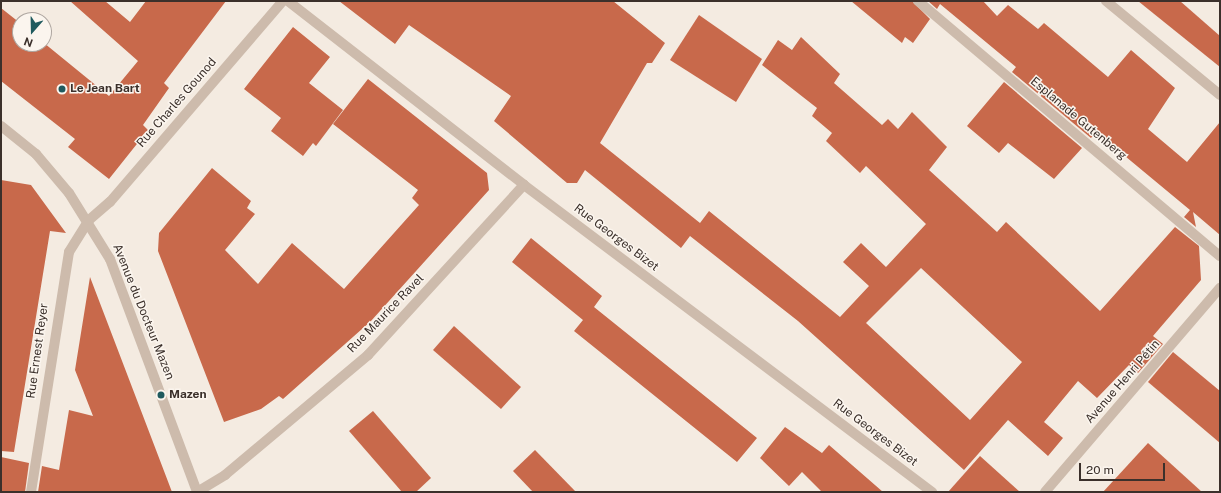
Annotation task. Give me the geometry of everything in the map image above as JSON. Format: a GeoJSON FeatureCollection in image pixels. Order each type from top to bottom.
{"type":"FeatureCollection","features":[{"type":"Feature","properties":{"kind":"street","name":"Rue Charles Gounod"},"geometry":{"type":"LineString","coordinates":[[89,220],[110,202],[283,1]]}},
{"type":"Feature","properties":{"kind":"street","name":"Rue Georges Bizet"},"geometry":{"type":"LineString","coordinates":[[288,1],[524,185],[932,492]]}},
{"type":"Feature","properties":{"kind":"street","name":"Esplanade Gutenberg"},"geometry":{"type":"LineString","coordinates":[[918,1],[1220,256]]}},
{"type":"Feature","properties":{"kind":"street"},"geometry":{"type":"LineString","coordinates":[[1106,1],[1220,95]]}},
{"type":"Feature","properties":{"kind":"street","name":"Avenue du Docteur Mazen"},"geometry":{"type":"LineString","coordinates":[[1,126],[36,154],[89,220],[110,259],[197,492]]}},
{"type":"Feature","properties":{"kind":"street","name":"Rue Maurice Ravel"},"geometry":{"type":"LineString","coordinates":[[197,492],[224,475],[368,355],[524,185]]}},
{"type":"Feature","properties":{"kind":"street","name":"Rue Ernest Reyer"},"geometry":{"type":"LineString","coordinates":[[31,492],[67,259],[89,220]]}},
{"type":"Feature","properties":{"kind":"street","name":"Avenue Henri Pétin"},"geometry":{"type":"LineString","coordinates":[[1045,492],[1220,288]]}},
{"type":"Feature","properties":{"kind":"building"},"geometry":{"type":"Polygon","coordinates":[[[70,1],[105,1],[130,22],[146,1],[226,1],[164,83],[169,88],[143,125],[148,130],[109,179],[68,147],[75,139],[1,81],[1,8],[12,17],[12,52],[52,52],[52,50],[109,96],[138,61],[70,1]]]}},
{"type":"Feature","properties":{"kind":"building"},"geometry":{"type":"Polygon","coordinates":[[[339,1],[613,1],[665,43],[652,63],[647,63],[600,143],[700,223],[709,211],[840,317],[869,286],[843,262],[861,243],[886,267],[926,224],[866,166],[860,173],[826,141],[832,133],[812,116],[817,108],[762,65],[778,40],[792,50],[801,37],[840,74],[834,83],[882,125],[888,119],[898,129],[912,112],[947,147],[929,170],[997,232],[1006,222],[1100,311],[1175,227],[1199,246],[1201,280],[1153,336],[1163,344],[1138,373],[1129,365],[1097,398],[1078,381],[1044,422],[1063,438],[1048,456],[1008,420],[964,470],[798,321],[690,236],[681,248],[585,170],[577,183],[567,183],[494,121],[511,96],[409,25],[395,44],[339,1]],[[921,268],[866,323],[970,420],[1022,362],[921,268]]]}},
{"type":"Feature","properties":{"kind":"building"},"geometry":{"type":"Polygon","coordinates":[[[851,1],[912,1],[930,19],[913,43],[905,37],[902,43],[851,1]]]}},
{"type":"Feature","properties":{"kind":"building"},"geometry":{"type":"Polygon","coordinates":[[[928,1],[983,1],[997,16],[1008,5],[1038,29],[1044,23],[1108,77],[1131,50],[1175,88],[1148,129],[1187,162],[1220,122],[1220,235],[1193,212],[1196,227],[1184,217],[1190,210],[1096,132],[1091,138],[1012,72],[1016,67],[940,4],[937,9],[928,1]]]}},
{"type":"Feature","properties":{"kind":"building"},"geometry":{"type":"Polygon","coordinates":[[[1138,1],[1180,1],[1220,36],[1220,67],[1138,1]]]}},
{"type":"Feature","properties":{"kind":"building"},"geometry":{"type":"Polygon","coordinates":[[[699,15],[762,59],[736,102],[670,60],[699,15]]]}},
{"type":"Feature","properties":{"kind":"building"},"geometry":{"type":"Polygon","coordinates":[[[293,27],[330,57],[309,83],[343,110],[316,146],[313,143],[303,156],[271,131],[281,118],[244,89],[293,27]]]}},
{"type":"Feature","properties":{"kind":"building"},"geometry":{"type":"Polygon","coordinates":[[[368,79],[487,173],[489,190],[371,321],[283,399],[279,396],[261,409],[224,422],[158,251],[159,233],[212,168],[251,201],[247,208],[255,214],[225,250],[258,284],[292,243],[344,289],[419,205],[412,198],[418,190],[333,124],[368,79]]]}},
{"type":"Feature","properties":{"kind":"building"},"geometry":{"type":"Polygon","coordinates":[[[1004,82],[1082,148],[1054,179],[1008,143],[999,153],[967,126],[1004,82]]]}},
{"type":"Feature","properties":{"kind":"building"},"geometry":{"type":"Polygon","coordinates":[[[1,180],[31,185],[66,233],[50,231],[14,452],[1,451],[1,180]]]}},
{"type":"Feature","properties":{"kind":"building"},"geometry":{"type":"Polygon","coordinates":[[[531,238],[602,296],[594,307],[757,438],[737,462],[574,331],[583,320],[512,262],[531,238]]]}},
{"type":"Feature","properties":{"kind":"building"},"geometry":{"type":"Polygon","coordinates":[[[90,277],[172,492],[38,492],[42,466],[59,470],[69,410],[93,416],[75,370],[90,277]]]}},
{"type":"Feature","properties":{"kind":"building"},"geometry":{"type":"Polygon","coordinates":[[[454,326],[521,387],[501,409],[433,350],[454,326]]]}},
{"type":"Feature","properties":{"kind":"building"},"geometry":{"type":"Polygon","coordinates":[[[1173,352],[1220,391],[1220,443],[1148,382],[1173,352]]]}},
{"type":"Feature","properties":{"kind":"building"},"geometry":{"type":"Polygon","coordinates":[[[373,411],[431,478],[416,492],[402,492],[349,431],[373,411]]]}},
{"type":"Feature","properties":{"kind":"building"},"geometry":{"type":"Polygon","coordinates":[[[785,427],[822,453],[829,445],[883,492],[822,492],[802,472],[789,486],[760,458],[785,427]]]}},
{"type":"Feature","properties":{"kind":"building"},"geometry":{"type":"Polygon","coordinates":[[[1148,443],[1202,492],[1103,492],[1148,443]]]}},
{"type":"Feature","properties":{"kind":"building"},"geometry":{"type":"Polygon","coordinates":[[[535,450],[576,492],[533,492],[513,471],[535,450]]]}},
{"type":"Feature","properties":{"kind":"building"},"geometry":{"type":"Polygon","coordinates":[[[980,456],[1020,492],[948,492],[980,456]]]}},
{"type":"Feature","properties":{"kind":"building"},"geometry":{"type":"Polygon","coordinates":[[[1,457],[29,463],[25,492],[1,492],[1,457]]]}},
{"type":"Feature","properties":{"kind":"place","name":"Le Jean Bart"},"geometry":{"type":"Point","coordinates":[62,89]}},
{"type":"Feature","properties":{"kind":"place","name":"Mazen"},"geometry":{"type":"Point","coordinates":[161,395]}}]}
